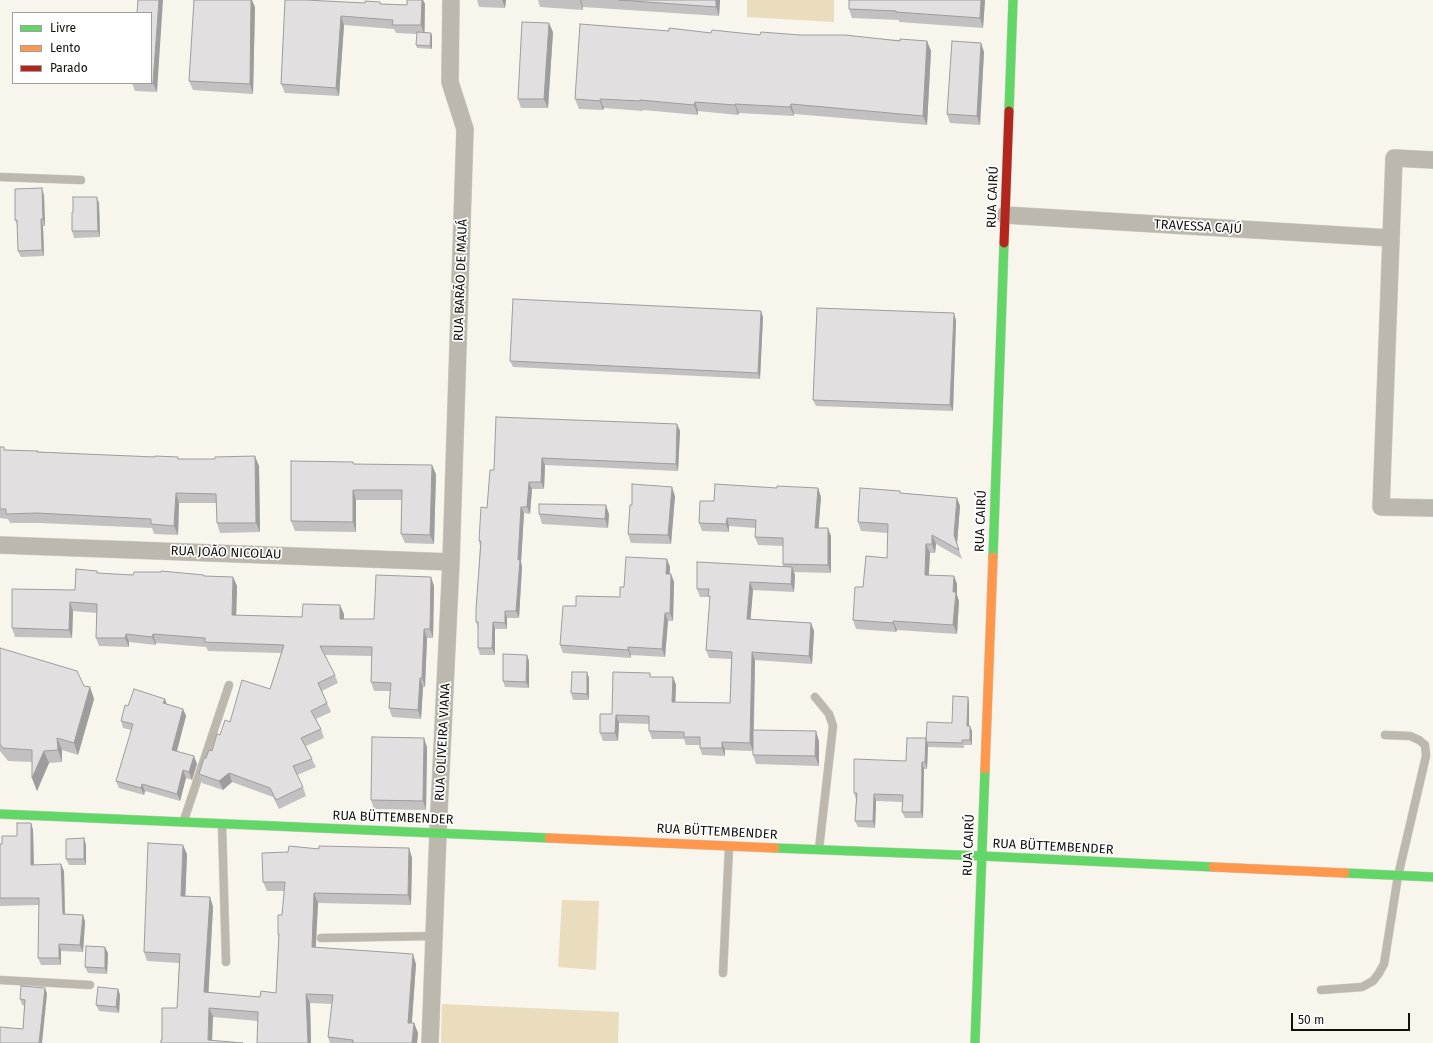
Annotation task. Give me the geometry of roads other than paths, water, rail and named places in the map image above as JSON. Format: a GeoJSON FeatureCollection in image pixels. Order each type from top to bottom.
{"type":"FeatureCollection","features":[{"type":"Feature","properties":{"kind":"street","name":"RUA BARÃO DE MAUÁ"},"geometry":{"type":"LineString","coordinates":[[450,0],[450,82],[465,129],[451,562]]}},
{"type":"Feature","properties":{"kind":"street","name":"RUA CAIRÚ"},"geometry":{"type":"LineString","coordinates":[[975,1043],[1013,0]]}},
{"type":"Feature","properties":{"kind":"street"},"geometry":{"type":"LineString","coordinates":[[1433,160],[1394,158],[1381,507],[1433,508]]}},
{"type":"Feature","properties":{"kind":"street","name":"TRAVESSA CAJÚ"},"geometry":{"type":"LineString","coordinates":[[1005,216],[1390,238]]}},
{"type":"Feature","properties":{"kind":"street","name":"RUA JOÃO NICOLAU"},"geometry":{"type":"LineString","coordinates":[[0,545],[451,562]]}},
{"type":"Feature","properties":{"kind":"street","name":"RUA OLIVEIRA VIANA"},"geometry":{"type":"LineString","coordinates":[[430,1043],[438,832],[451,562]]}},
{"type":"Feature","properties":{"kind":"street","name":"RUA BÜTTEMBENDER"},"geometry":{"type":"LineString","coordinates":[[0,814],[184,820],[222,824],[438,832],[1433,877]]}},
{"type":"Feature","properties":{"kind":"lane"},"geometry":{"type":"LineString","coordinates":[[0,178],[81,180]]}},
{"type":"Feature","properties":{"kind":"lane"},"geometry":{"type":"LineString","coordinates":[[184,820],[229,685]]}},
{"type":"Feature","properties":{"kind":"lane"},"geometry":{"type":"LineString","coordinates":[[815,697],[830,714],[832,726],[818,850]]}},
{"type":"Feature","properties":{"kind":"lane"},"geometry":{"type":"LineString","coordinates":[[1321,990],[1362,987],[1373,981],[1384,964],[1398,876],[1426,756],[1425,745],[1419,740],[1410,736],[1385,735]]}},
{"type":"Feature","properties":{"kind":"lane"},"geometry":{"type":"LineString","coordinates":[[222,824],[226,962]]}},
{"type":"Feature","properties":{"kind":"lane"},"geometry":{"type":"LineString","coordinates":[[723,973],[729,846]]}},
{"type":"Feature","properties":{"kind":"lane"},"geometry":{"type":"LineString","coordinates":[[321,938],[434,936]]}},
{"type":"Feature","properties":{"kind":"lane"},"geometry":{"type":"LineString","coordinates":[[0,980],[90,985]]}}]}
